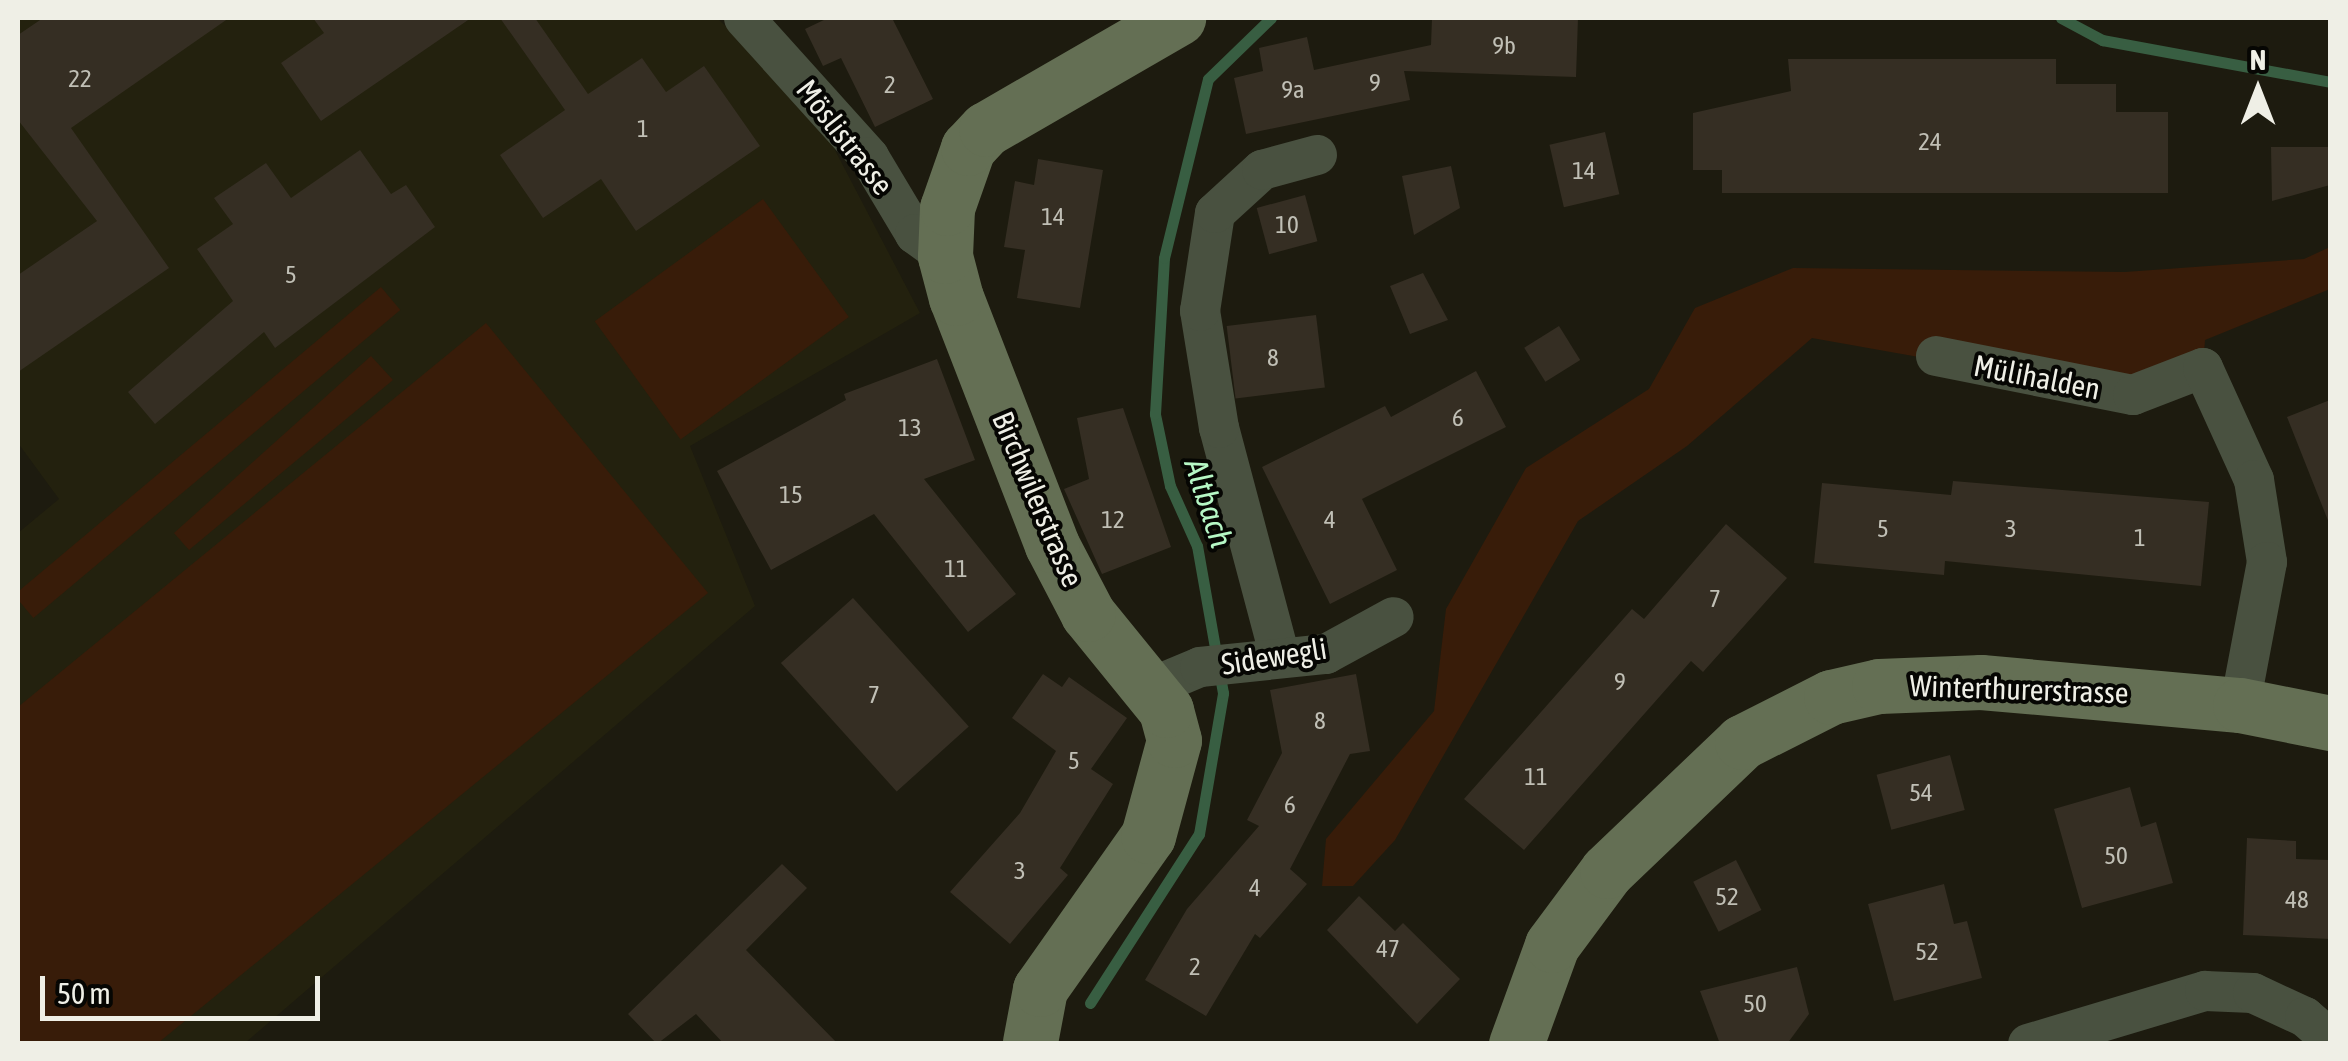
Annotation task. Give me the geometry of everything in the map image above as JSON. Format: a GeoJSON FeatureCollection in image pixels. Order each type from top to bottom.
{"type":"FeatureCollection","features":[{"type":"Feature","properties":{"kind":"street","name":"Möslistrasse"},"geometry":{"type":"LineString","coordinates":[[744,18],[868,157],[915,234],[944,256]]}},
{"type":"Feature","properties":{"kind":"street","name":"Birchwilerstrasse"},"geometry":{"type":"LineString","coordinates":[[1028,1043],[1040,989],[1111,898],[1148,836],[1169,777],[1174,740],[1150,688],[1088,614],[1052,545],[944,256],[954,175],[986,128],[1178,18]]}},
{"type":"Feature","properties":{"kind":"street"},"geometry":{"type":"LineString","coordinates":[[1280,657],[1219,428],[1200,311],[1215,213],[1262,170],[1317,155]]}},
{"type":"Feature","properties":{"kind":"street","name":"Mülihalden"},"geometry":{"type":"LineString","coordinates":[[1936,356],[2132,396],[2203,368],[2254,480],[2267,562],[2240,705]]}},
{"type":"Feature","properties":{"kind":"street","name":"Sidewegli"},"geometry":{"type":"LineString","coordinates":[[1150,688],[1218,665],[1326,654],[1394,617]]}},
{"type":"Feature","properties":{"kind":"street","name":"Winterthurerstrasse"},"geometry":{"type":"LineString","coordinates":[[1516,1044],[1552,945],[1607,871],[1700,775],[1784,716],[1831,697],[1928,682],[2240,705],[2330,724]]}},
{"type":"Feature","properties":{"kind":"street"},"geometry":{"type":"LineString","coordinates":[[2028,1044],[2205,992],[2253,993],[2305,1017],[2330,1039]]}},
{"type":"Feature","properties":{"kind":"street"},"geometry":{"type":"LineString","coordinates":[[1028,1043],[1040,1044]]}},
{"type":"Feature","properties":{"kind":"shaded area"},"geometry":{"type":"Polygon","coordinates":[[[18,18],[717,18],[814,110],[920,313],[690,446],[755,606],[245,1043],[18,1043],[18,533],[59,499],[18,443],[18,18]]]}},
{"type":"Feature","properties":{"kind":"shaded area"},"geometry":{"type":"Polygon","coordinates":[[[763,199],[849,317],[681,439],[595,321],[763,199]]]}},
{"type":"Feature","properties":{"kind":"shaded area"},"geometry":{"type":"Polygon","coordinates":[[[2330,247],[2330,289],[2205,340],[2203,368],[2133,395],[1812,338],[1687,446],[1578,521],[1395,840],[1353,886],[1322,886],[1326,839],[1434,711],[1446,609],[1526,468],[1649,389],[1695,308],[1793,268],[2125,272],[2304,259],[2330,247]]]}},
{"type":"Feature","properties":{"kind":"shaded area"},"geometry":{"type":"Polygon","coordinates":[[[381,287],[400,310],[33,618],[18,600],[18,592],[381,287]]]}},
{"type":"Feature","properties":{"kind":"shaded area"},"geometry":{"type":"Polygon","coordinates":[[[486,323],[708,593],[158,1043],[18,1043],[18,707],[486,323]]]}},
{"type":"Feature","properties":{"kind":"shaded area"},"geometry":{"type":"Polygon","coordinates":[[[371,356],[393,380],[189,550],[174,533],[371,356]]]}},
{"type":"Feature","properties":{"kind":"building"},"geometry":{"type":"Polygon","coordinates":[[[43,18],[229,18],[71,128],[169,268],[18,372],[18,275],[97,221],[18,120],[18,35],[43,18]]]}},
{"type":"Feature","properties":{"kind":"building"},"geometry":{"type":"Polygon","coordinates":[[[313,18],[471,18],[321,121],[281,63],[324,33],[313,18]]]}},
{"type":"Feature","properties":{"kind":"building"},"geometry":{"type":"Polygon","coordinates":[[[500,18],[535,18],[588,94],[642,58],[666,92],[704,66],[760,146],[636,231],[601,179],[543,218],[500,155],[565,110],[500,18]]]}},
{"type":"Feature","properties":{"kind":"building"},"geometry":{"type":"Polygon","coordinates":[[[828,18],[892,18],[933,99],[875,127],[841,58],[823,66],[805,29],[828,18]]]}},
{"type":"Feature","properties":{"kind":"building"},"geometry":{"type":"Polygon","coordinates":[[[1432,18],[1578,18],[1576,77],[1404,71],[1410,100],[1246,134],[1234,78],[1263,71],[1259,48],[1307,37],[1314,70],[1431,45],[1432,18]]]}},
{"type":"Feature","properties":{"kind":"building"},"geometry":{"type":"Polygon","coordinates":[[[1788,59],[2056,59],[2056,84],[2116,84],[2116,112],[2168,112],[2168,193],[1722,193],[1722,170],[1693,170],[1693,113],[1791,91],[1788,59]]]}},
{"type":"Feature","properties":{"kind":"building"},"geometry":{"type":"Polygon","coordinates":[[[1605,132],[1619,194],[1564,207],[1549,145],[1605,132]]]}},
{"type":"Feature","properties":{"kind":"building"},"geometry":{"type":"Polygon","coordinates":[[[2271,147],[2329,147],[2330,185],[2272,201],[2271,147]]]}},
{"type":"Feature","properties":{"kind":"building"},"geometry":{"type":"Polygon","coordinates":[[[360,150],[391,194],[406,185],[435,227],[275,348],[264,332],[155,424],[128,392],[233,301],[197,249],[233,224],[214,198],[266,163],[291,198],[360,150]]]}},
{"type":"Feature","properties":{"kind":"building"},"geometry":{"type":"Polygon","coordinates":[[[1038,159],[1103,170],[1080,308],[1017,298],[1025,250],[1004,247],[1015,181],[1034,185],[1038,159]]]}},
{"type":"Feature","properties":{"kind":"building"},"geometry":{"type":"Polygon","coordinates":[[[1451,166],[1460,208],[1414,235],[1402,176],[1451,166]]]}},
{"type":"Feature","properties":{"kind":"building"},"geometry":{"type":"Polygon","coordinates":[[[1305,195],[1317,241],[1269,254],[1257,208],[1305,195]]]}},
{"type":"Feature","properties":{"kind":"building"},"geometry":{"type":"Polygon","coordinates":[[[1423,273],[1448,320],[1410,334],[1390,286],[1423,273]]]}},
{"type":"Feature","properties":{"kind":"building"},"geometry":{"type":"Polygon","coordinates":[[[1316,315],[1325,387],[1236,398],[1227,326],[1316,315]]]}},
{"type":"Feature","properties":{"kind":"building"},"geometry":{"type":"Polygon","coordinates":[[[1559,326],[1580,360],[1545,382],[1524,348],[1559,326]]]}},
{"type":"Feature","properties":{"kind":"building"},"geometry":{"type":"Polygon","coordinates":[[[937,359],[975,460],[924,479],[1016,594],[968,632],[874,514],[771,570],[717,471],[846,400],[844,394],[937,359]]]}},
{"type":"Feature","properties":{"kind":"building"},"geometry":{"type":"Polygon","coordinates":[[[1476,371],[1506,427],[1362,499],[1397,570],[1330,604],[1262,467],[1385,406],[1391,417],[1476,371]]]}},
{"type":"Feature","properties":{"kind":"building"},"geometry":{"type":"Polygon","coordinates":[[[2330,400],[2330,522],[2329,523],[2287,417],[2330,400]]]}},
{"type":"Feature","properties":{"kind":"building"},"geometry":{"type":"Polygon","coordinates":[[[1123,408],[1171,547],[1102,574],[1064,489],[1089,479],[1077,418],[1123,408]]]}},
{"type":"Feature","properties":{"kind":"building"},"geometry":{"type":"Polygon","coordinates":[[[1953,481],[2209,502],[2201,586],[1945,561],[1944,575],[1814,563],[1822,483],[1951,495],[1953,481]]]}},
{"type":"Feature","properties":{"kind":"building"},"geometry":{"type":"Polygon","coordinates":[[[1726,524],[1787,578],[1703,672],[1691,661],[1524,850],[1464,799],[1632,609],[1644,619],[1726,524]]]}},
{"type":"Feature","properties":{"kind":"building"},"geometry":{"type":"Polygon","coordinates":[[[853,598],[969,727],[897,791],[781,663],[853,598]]]}},
{"type":"Feature","properties":{"kind":"building"},"geometry":{"type":"Polygon","coordinates":[[[1043,674],[1062,687],[1069,677],[1127,718],[1091,769],[1113,784],[1060,868],[1068,875],[1010,944],[950,892],[1020,813],[1056,751],[1012,718],[1043,674]]]}},
{"type":"Feature","properties":{"kind":"building"},"geometry":{"type":"Polygon","coordinates":[[[1356,674],[1370,751],[1350,754],[1290,869],[1307,884],[1260,938],[1255,934],[1206,1016],[1145,980],[1187,909],[1259,826],[1247,820],[1282,753],[1270,690],[1356,674]]]}},
{"type":"Feature","properties":{"kind":"building"},"geometry":{"type":"Polygon","coordinates":[[[1950,755],[1965,810],[1891,830],[1877,775],[1950,755]]]}},
{"type":"Feature","properties":{"kind":"building"},"geometry":{"type":"Polygon","coordinates":[[[2130,787],[2141,827],[2156,822],[2173,883],[2082,908],[2054,809],[2130,787]]]}},
{"type":"Feature","properties":{"kind":"building"},"geometry":{"type":"Polygon","coordinates":[[[2247,838],[2296,841],[2296,859],[2330,860],[2330,939],[2243,935],[2247,838]]]}},
{"type":"Feature","properties":{"kind":"building"},"geometry":{"type":"Polygon","coordinates":[[[1736,860],[1761,910],[1719,932],[1693,882],[1736,860]]]}},
{"type":"Feature","properties":{"kind":"building"},"geometry":{"type":"Polygon","coordinates":[[[782,864],[807,888],[746,950],[838,1044],[724,1044],[696,1014],[657,1044],[628,1014],[782,864]]]}},
{"type":"Feature","properties":{"kind":"building"},"geometry":{"type":"Polygon","coordinates":[[[1944,884],[1954,924],[1967,921],[1982,978],[1894,1001],[1868,904],[1944,884]]]}},
{"type":"Feature","properties":{"kind":"building"},"geometry":{"type":"Polygon","coordinates":[[[1359,896],[1395,931],[1403,923],[1460,979],[1417,1024],[1327,930],[1359,896]]]}},
{"type":"Feature","properties":{"kind":"building"},"geometry":{"type":"Polygon","coordinates":[[[1797,967],[1809,1014],[1787,1044],[1720,1044],[1700,991],[1797,967]]]}},
{"type":"Feature","properties":{"kind":"waterway","name":"Altbach"},"geometry":{"type":"LineString","coordinates":[[1090,1003],[1199,834],[1223,693],[1197,546],[1170,486],[1155,414],[1164,258],[1208,79],[1271,18]]}},
{"type":"Feature","properties":{"kind":"waterway","name":"Altbach"},"geometry":{"type":"LineString","coordinates":[[2061,18],[2102,40],[2330,82]]}}]}
